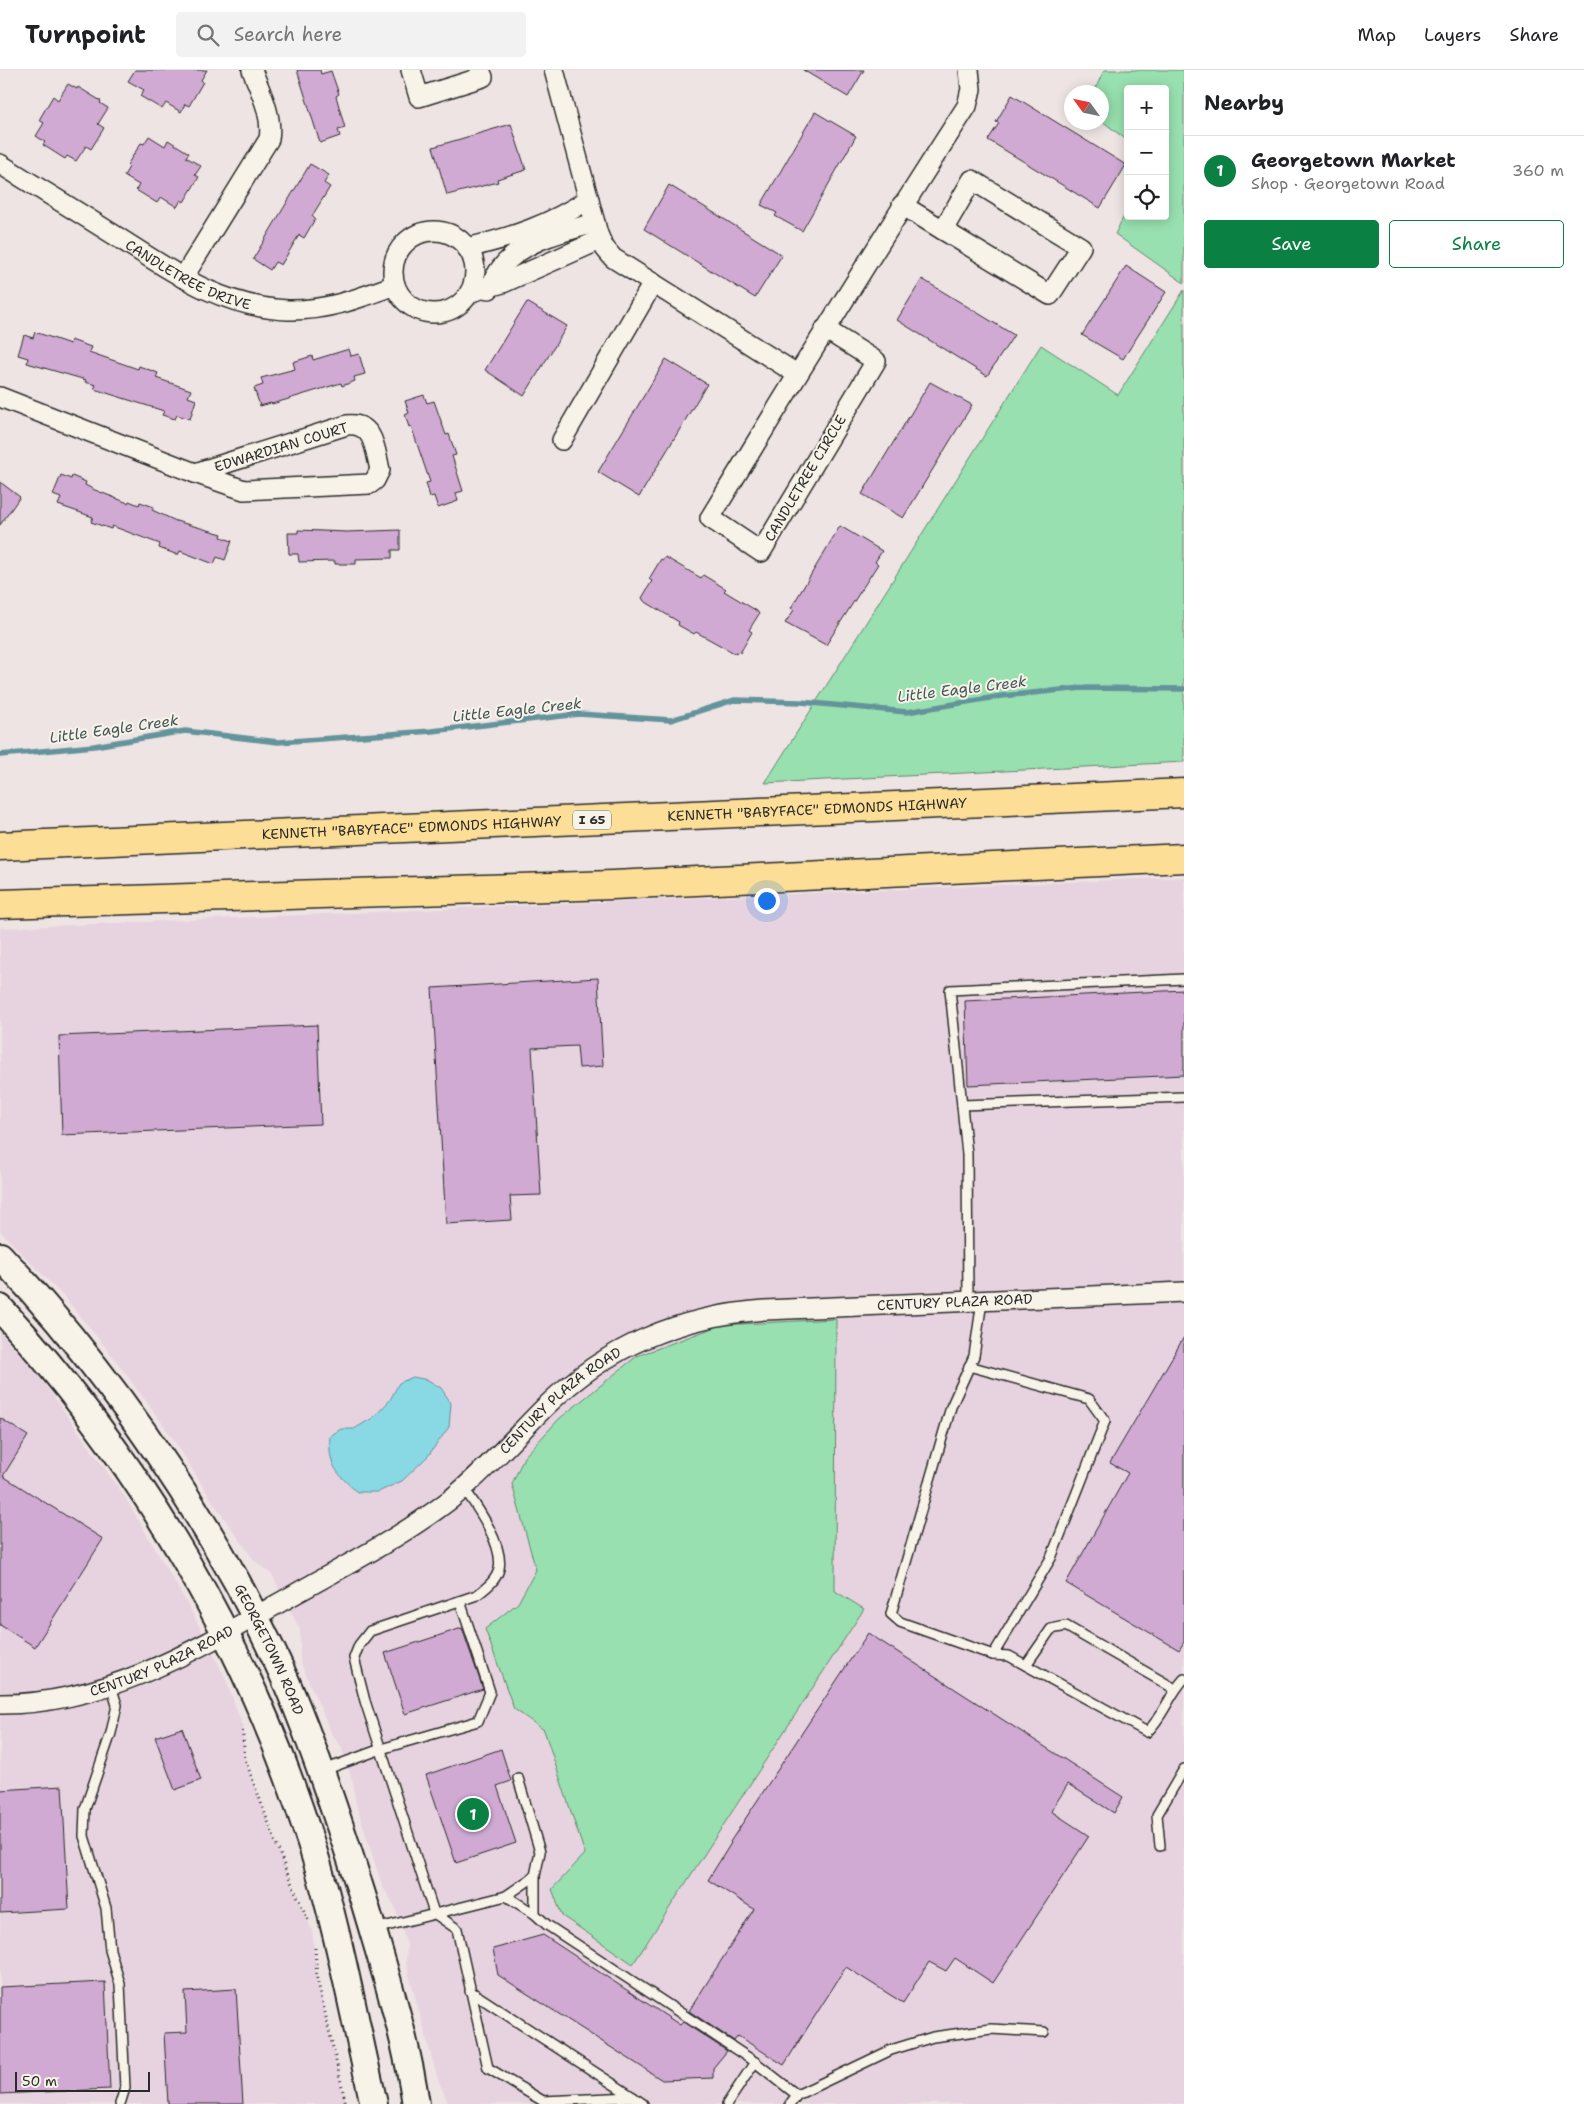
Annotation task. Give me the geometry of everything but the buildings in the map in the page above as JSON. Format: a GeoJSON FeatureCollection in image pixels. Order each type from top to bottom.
{"type":"FeatureCollection","features":[{"type":"Feature","properties":{"kind":"highway","name":"KENNETH \"BABYFACE\" EDMONDS HIGHWAY"},"geometry":{"type":"LineString","coordinates":[[0,846],[1184,793]]}},
{"type":"Feature","properties":{"kind":"highway"},"geometry":{"type":"LineString","coordinates":[[0,904],[613,886],[1184,858]]}},
{"type":"Feature","properties":{"kind":"main road","name":"GEORGETOWN ROAD"},"geometry":{"type":"LineString","coordinates":[[0,1256],[56,1319],[101,1376],[160,1457],[196,1512],[255,1616],[288,1684],[321,1771],[392,1996],[416,2104]]}},
{"type":"Feature","properties":{"kind":"main road"},"geometry":{"type":"LineString","coordinates":[[0,1308],[71,1392],[129,1470],[183,1556],[225,1633],[263,1714],[311,1843],[341,1958],[374,2104]]}},
{"type":"Feature","properties":{"kind":"street"},"geometry":{"type":"LineString","coordinates":[[183,278],[268,139],[271,128],[269,116],[252,70]]}},
{"type":"Feature","properties":{"kind":"street"},"geometry":{"type":"LineString","coordinates":[[411,70],[419,97],[483,78],[480,70]]}},
{"type":"Feature","properties":{"kind":"street"},"geometry":{"type":"LineString","coordinates":[[554,70],[598,232],[606,251],[613,258],[797,374]]}},
{"type":"Feature","properties":{"kind":"street","name":"CANDLETREE CIRCLE"},"geometry":{"type":"LineString","coordinates":[[825,329],[876,361],[761,552],[710,518],[797,374],[902,205],[966,106],[971,89],[969,70]]}},
{"type":"Feature","properties":{"kind":"street","name":"CANDLETREE DRIVE"},"geometry":{"type":"LineString","coordinates":[[0,164],[183,278],[238,303],[288,310],[314,308],[347,302],[395,286]]}},
{"type":"Feature","properties":{"kind":"street"},"geometry":{"type":"LineString","coordinates":[[902,205],[943,230],[1050,295],[1081,246],[972,180],[943,230]]}},
{"type":"Feature","properties":{"kind":"street"},"geometry":{"type":"LineString","coordinates":[[467,248],[514,236],[541,226],[566,214],[589,199]]}},
{"type":"Feature","properties":{"kind":"street"},"geometry":{"type":"LineString","coordinates":[[480,291],[475,279],[476,266],[463,242],[452,234],[438,231],[425,232],[412,237],[402,247],[395,259],[393,272],[395,286],[402,298],[412,307],[424,312],[438,314],[451,311],[480,291],[598,232]]}},
{"type":"Feature","properties":{"kind":"street"},"geometry":{"type":"LineString","coordinates":[[562,440],[653,283]]}},
{"type":"Feature","properties":{"kind":"street","name":"EDWARDIAN COURT"},"geometry":{"type":"LineString","coordinates":[[0,397],[195,473],[237,489],[370,484],[375,480],[380,470],[369,433],[363,427],[354,424],[195,473]]}},
{"type":"Feature","properties":{"kind":"street","name":"CENTURY PLAZA ROAD"},"geometry":{"type":"LineString","coordinates":[[0,1704],[18,1704],[68,1697],[111,1686],[170,1661],[225,1633],[362,1557],[434,1512],[464,1488],[546,1406],[582,1375],[618,1351],[672,1326],[708,1316],[739,1312],[1184,1292]]}},
{"type":"Feature","properties":{"kind":"lane"},"geometry":{"type":"LineString","coordinates":[[1184,979],[950,990],[967,1154],[975,1301],[974,1356],[951,1407],[891,1614],[900,1622],[993,1655],[1009,1656],[1147,1732],[1154,1726],[1174,1689],[1184,1678]]}},
{"type":"Feature","properties":{"kind":"lane"},"geometry":{"type":"LineString","coordinates":[[962,1105],[1184,1097]]}},
{"type":"Feature","properties":{"kind":"lane"},"geometry":{"type":"LineString","coordinates":[[969,1366],[1089,1399],[1105,1421],[1051,1558],[993,1655]]}},
{"type":"Feature","properties":{"kind":"lane"},"geometry":{"type":"LineString","coordinates":[[464,1488],[483,1516],[496,1546],[499,1568],[490,1585],[477,1595],[370,1631],[359,1645],[354,1658],[434,1913],[457,1929],[488,2068],[543,2102],[632,2097]]}},
{"type":"Feature","properties":{"kind":"lane"},"geometry":{"type":"LineString","coordinates":[[321,1771],[381,1749],[478,1721],[490,1692],[460,1601]]}},
{"type":"Feature","properties":{"kind":"lane"},"geometry":{"type":"LineString","coordinates":[[1026,1665],[1051,1629],[1066,1626],[1174,1689]]}},
{"type":"Feature","properties":{"kind":"lane"},"geometry":{"type":"LineString","coordinates":[[111,1686],[117,1704],[112,1733],[85,1809],[84,1836],[106,1908],[110,1950],[120,1984],[125,2088],[119,2104]]}},
{"type":"Feature","properties":{"kind":"lane"},"geometry":{"type":"LineString","coordinates":[[1160,1846],[1157,1815],[1184,1769]]}},
{"type":"Feature","properties":{"kind":"lane"},"geometry":{"type":"LineString","coordinates":[[518,1778],[540,1852],[535,1876],[535,1914]]}},
{"type":"Feature","properties":{"kind":"lane"},"geometry":{"type":"LineString","coordinates":[[372,1929],[506,1896],[535,1876]]}},
{"type":"Feature","properties":{"kind":"lane"},"geometry":{"type":"LineString","coordinates":[[506,1896],[754,2062],[796,2095]]}},
{"type":"Feature","properties":{"kind":"lane"},"geometry":{"type":"LineString","coordinates":[[470,1991],[643,2104]]}},
{"type":"Feature","properties":{"kind":"lane"},"geometry":{"type":"LineString","coordinates":[[790,2104],[796,2095],[891,2050],[933,2037],[991,2029],[1044,2032]]}},
{"type":"Feature","properties":{"kind":"lane"},"geometry":{"type":"LineString","coordinates":[[726,2104],[754,2062]]}},
{"type":"Feature","properties":{"kind":"path"},"geometry":{"type":"LineString","coordinates":[[242,1724],[245,1759],[287,1873],[312,1930]]}},
{"type":"Feature","properties":{"kind":"path"},"geometry":{"type":"LineString","coordinates":[[315,1943],[317,1978],[346,2104]]}},
{"type":"Feature","properties":{"kind":"shaded area"},"geometry":{"type":"Polygon","coordinates":[[[1184,877],[1184,2104],[449,2104],[438,2080],[406,1964],[407,1945],[394,1905],[382,1886],[355,1800],[353,1783],[341,1746],[332,1735],[300,1661],[300,1630],[272,1575],[254,1560],[214,1504],[172,1437],[114,1358],[65,1298],[0,1231],[0,928],[1184,877]]]}},
{"type":"Feature","properties":{"kind":"shaded area"},"geometry":{"type":"Polygon","coordinates":[[[0,1332],[37,1373],[125,1497],[191,1610],[224,1675],[242,1724],[245,1759],[287,1873],[312,1930],[317,1978],[346,2104],[0,2104],[0,1332]]]}},
{"type":"Feature","properties":{"kind":"green space"},"geometry":{"type":"Polygon","coordinates":[[[1104,70],[1184,70],[1184,283],[1115,234],[1124,216],[1124,220],[1169,220],[1169,85],[1124,85],[1124,138],[1109,126],[1109,85],[1097,85],[1104,70]]]}},
{"type":"Feature","properties":{"kind":"green space"},"geometry":{"type":"Polygon","coordinates":[[[1184,290],[1184,762],[765,783],[1041,345],[1118,395],[1184,290]]]}},
{"type":"Feature","properties":{"kind":"green space"},"geometry":{"type":"Polygon","coordinates":[[[836,1319],[835,1591],[864,1609],[633,1964],[562,1916],[552,1889],[585,1854],[544,1730],[514,1709],[485,1629],[518,1603],[536,1570],[512,1484],[524,1457],[559,1419],[637,1356],[721,1325],[836,1319]]]}},
{"type":"Feature","properties":{"kind":"water"},"geometry":{"type":"Polygon","coordinates":[[[413,1377],[428,1380],[441,1388],[451,1403],[449,1427],[428,1456],[402,1481],[378,1492],[357,1492],[335,1468],[330,1454],[330,1436],[341,1429],[354,1429],[374,1417],[390,1400],[399,1383],[413,1377]]]}},
{"type":"Feature","properties":{"kind":"waterway","name":"Little Eagle Creek"},"geometry":{"type":"LineString","coordinates":[[0,755],[94,746],[185,731],[278,742],[432,731],[579,714],[671,720],[734,700],[801,702],[907,712],[1002,696],[1082,688],[1184,689]]}},
{"type":"Feature","properties":{"kind":"place","name":"Georgetown Market"},"geometry":{"type":"Point","coordinates":[473,1814]}}]}
